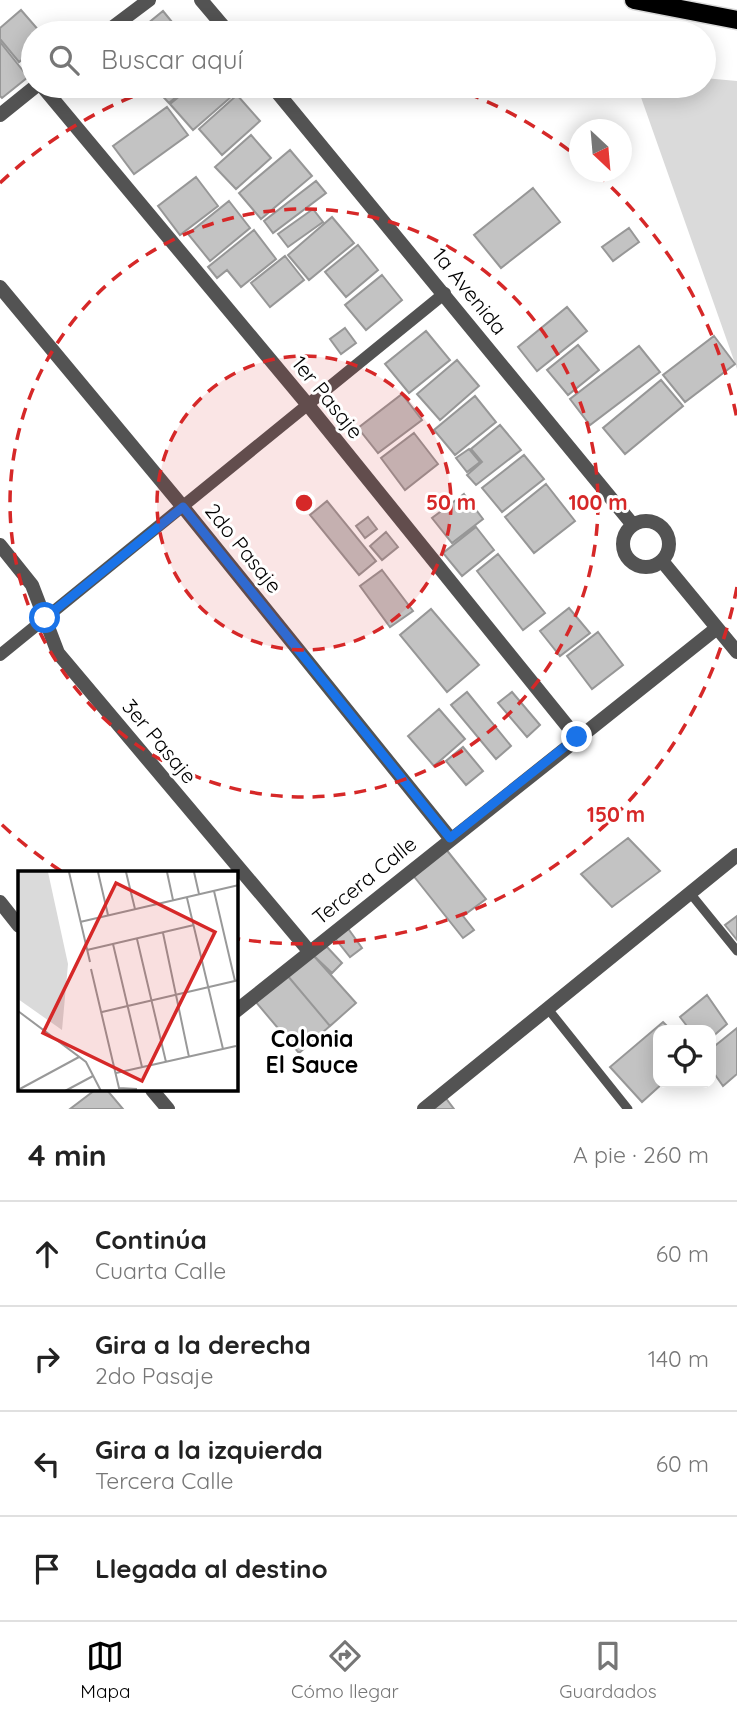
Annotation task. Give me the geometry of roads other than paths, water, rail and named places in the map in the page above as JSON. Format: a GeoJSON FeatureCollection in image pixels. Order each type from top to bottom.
{"type":"FeatureCollection","features":[{"type":"Feature","properties":{"kind":"main road"},"geometry":{"type":"LineString","coordinates":[[634,0],[737,20]]}},
{"type":"Feature","properties":{"kind":"street"},"geometry":{"type":"LineString","coordinates":[[121,21],[149,0]]}},
{"type":"Feature","properties":{"kind":"street"},"geometry":{"type":"LineString","coordinates":[[201,0],[219,21]]}},
{"type":"Feature","properties":{"kind":"street"},"geometry":{"type":"LineString","coordinates":[[0,115],[21,98]]}},
{"type":"Feature","properties":{"kind":"street","name":"1er Pasaje"},"geometry":{"type":"LineString","coordinates":[[52,98],[308,405],[577,737]]}},
{"type":"Feature","properties":{"kind":"street","name":"1a Avenida"},"geometry":{"type":"LineString","coordinates":[[282,98],[445,293],[633,526]]}},
{"type":"Feature","properties":{"kind":"street","name":"2do Pasaje"},"geometry":{"type":"LineString","coordinates":[[0,287],[183,507],[450,838]]}},
{"type":"Feature","properties":{"kind":"street"},"geometry":{"type":"LineString","coordinates":[[0,655],[445,293]]}},
{"type":"Feature","properties":{"kind":"street"},"geometry":{"type":"LineString","coordinates":[[648,521],[662,527],[667,533],[669,548],[662,561],[649,567],[634,564],[628,559],[623,545],[633,526],[648,521]]}},
{"type":"Feature","properties":{"kind":"street","name":"3er Pasaje"},"geometry":{"type":"LineString","coordinates":[[0,545],[32,585],[58,653],[309,951]]}},
{"type":"Feature","properties":{"kind":"street"},"geometry":{"type":"LineString","coordinates":[[662,561],[737,652]]}},
{"type":"Feature","properties":{"kind":"street","name":"Tercera Calle"},"geometry":{"type":"LineString","coordinates":[[238,1009],[717,628]]}},
{"type":"Feature","properties":{"kind":"street"},"geometry":{"type":"LineString","coordinates":[[424,1109],[737,855]]}},
{"type":"Feature","properties":{"kind":"street"},"geometry":{"type":"LineString","coordinates":[[0,902],[18,925]]}},
{"type":"Feature","properties":{"kind":"street"},"geometry":{"type":"LineString","coordinates":[[154,1092],[168,1109]]}},
{"type":"Feature","properties":{"kind":"lane"},"geometry":{"type":"LineString","coordinates":[[691,893],[737,951]]}},
{"type":"Feature","properties":{"kind":"lane"},"geometry":{"type":"LineString","coordinates":[[548,1009],[628,1109]]}},
{"type":"Feature","properties":{"kind":"district","name":"Colonia El Sauce"},"geometry":{"type":"Point","coordinates":[312,1051]}}]}
